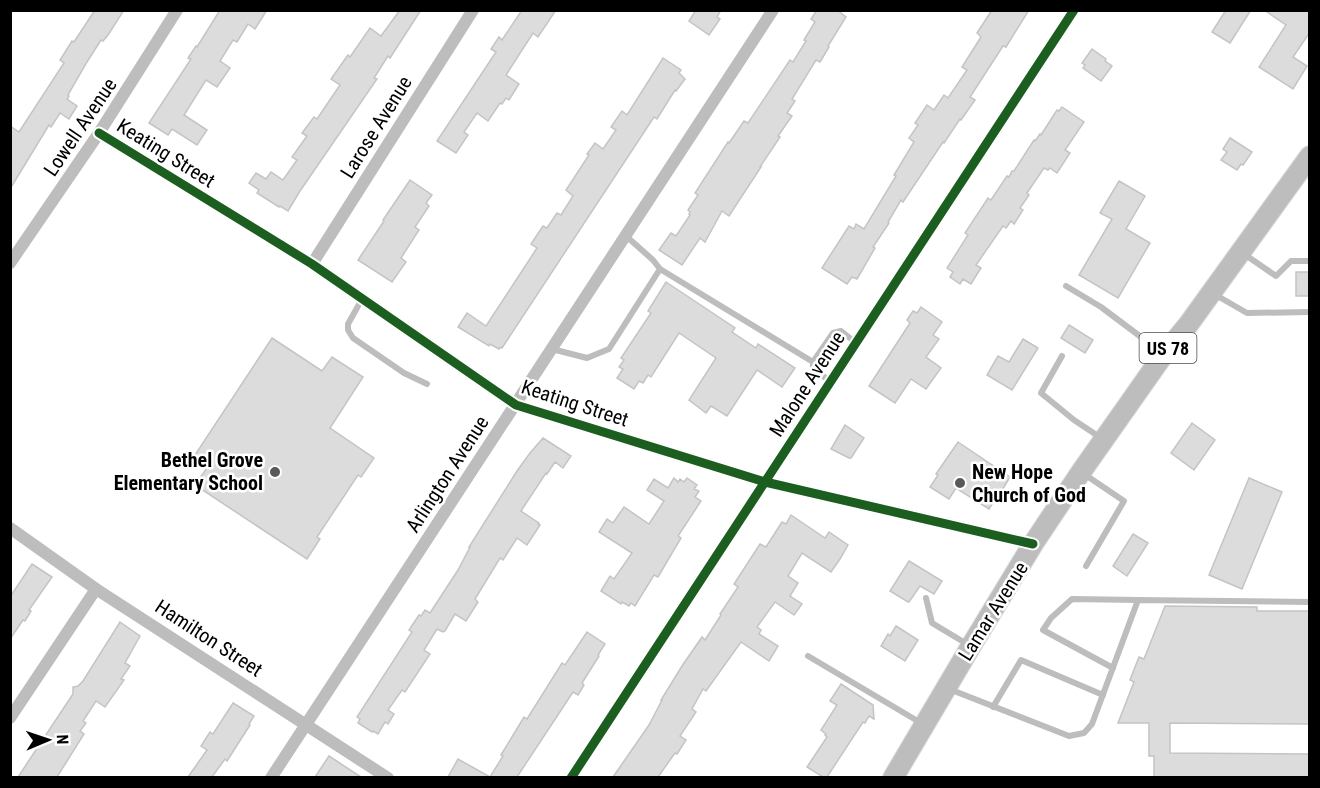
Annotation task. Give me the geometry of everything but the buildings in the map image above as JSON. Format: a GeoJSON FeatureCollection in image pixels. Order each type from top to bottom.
{"type":"FeatureCollection","features":[{"type":"Feature","properties":{"kind":"main road","name":"Lamar Avenue"},"geometry":{"type":"LineString","coordinates":[[893,777],[1033,544],[1164,354],[1188,325],[1310,156]]}},
{"type":"Feature","properties":{"kind":"street","name":"Lowell Avenue"},"geometry":{"type":"LineString","coordinates":[[10,263],[99,133],[177,10]]}},
{"type":"Feature","properties":{"kind":"street","name":"Larose Avenue"},"geometry":{"type":"LineString","coordinates":[[312,264],[473,10]]}},
{"type":"Feature","properties":{"kind":"street","name":"Arlington Avenue"},"geometry":{"type":"LineString","coordinates":[[271,777],[773,10]]}},
{"type":"Feature","properties":{"kind":"street","name":"Malone Avenue"},"geometry":{"type":"LineString","coordinates":[[571,777],[1074,10]]}},
{"type":"Feature","properties":{"kind":"street","name":"Keating Street"},"geometry":{"type":"LineString","coordinates":[[99,133],[312,264],[516,405],[765,482],[1033,544]]}},
{"type":"Feature","properties":{"kind":"street","name":"Hamilton Street"},"geometry":{"type":"LineString","coordinates":[[10,528],[96,589],[388,777]]}},
{"type":"Feature","properties":{"kind":"street"},"geometry":{"type":"LineString","coordinates":[[10,718],[96,589]]}},
{"type":"Feature","properties":{"kind":"lane"},"geometry":{"type":"LineString","coordinates":[[626,236],[660,269],[813,362]]}},
{"type":"Feature","properties":{"kind":"lane"},"geometry":{"type":"LineString","coordinates":[[1241,252],[1276,276],[1291,261],[1310,261]]}},
{"type":"Feature","properties":{"kind":"lane"},"geometry":{"type":"LineString","coordinates":[[552,349],[587,358],[609,349],[660,269]]}},
{"type":"Feature","properties":{"kind":"lane"},"geometry":{"type":"LineString","coordinates":[[1066,286],[1101,307],[1164,354]]}},
{"type":"Feature","properties":{"kind":"lane"},"geometry":{"type":"LineString","coordinates":[[1211,292],[1247,313],[1310,312]]}},
{"type":"Feature","properties":{"kind":"lane"},"geometry":{"type":"LineString","coordinates":[[362,299],[348,324],[348,330],[353,338],[404,373],[427,384]]}},
{"type":"Feature","properties":{"kind":"lane"},"geometry":{"type":"LineString","coordinates":[[831,382],[813,369],[813,362],[833,333],[841,331],[856,344]]}},
{"type":"Feature","properties":{"kind":"lane"},"geometry":{"type":"LineString","coordinates":[[1062,356],[1041,393],[1074,420],[1104,440]]}},
{"type":"Feature","properties":{"kind":"lane"},"geometry":{"type":"LineString","coordinates":[[1082,472],[1124,501],[1086,566]]}},
{"type":"Feature","properties":{"kind":"lane"},"geometry":{"type":"LineString","coordinates":[[926,598],[932,623],[970,646]]}},
{"type":"Feature","properties":{"kind":"lane"},"geometry":{"type":"LineString","coordinates":[[1113,668],[1043,630],[1051,618],[1072,599],[1310,602]]}},
{"type":"Feature","properties":{"kind":"lane"},"geometry":{"type":"LineString","coordinates":[[946,687],[1069,736],[1084,733],[1092,724],[1138,600]]}},
{"type":"Feature","properties":{"kind":"lane"},"geometry":{"type":"LineString","coordinates":[[808,656],[924,724]]}},
{"type":"Feature","properties":{"kind":"lane"},"geometry":{"type":"LineString","coordinates":[[993,707],[1021,660],[1103,695]]}},
{"type":"Feature","properties":{"kind":"cycle path"},"geometry":{"type":"LineString","coordinates":[[571,778],[1074,10]]}},
{"type":"Feature","properties":{"kind":"cycle path"},"geometry":{"type":"LineString","coordinates":[[99,133],[312,264],[516,405],[765,482],[1033,544]]}},
{"type":"Feature","properties":{"kind":"place","name":"Bethel Grove Elementary School"},"geometry":{"type":"Point","coordinates":[275,472]}},
{"type":"Feature","properties":{"kind":"place","name":"New Hope Church of God"},"geometry":{"type":"Point","coordinates":[960,483]}}]}
